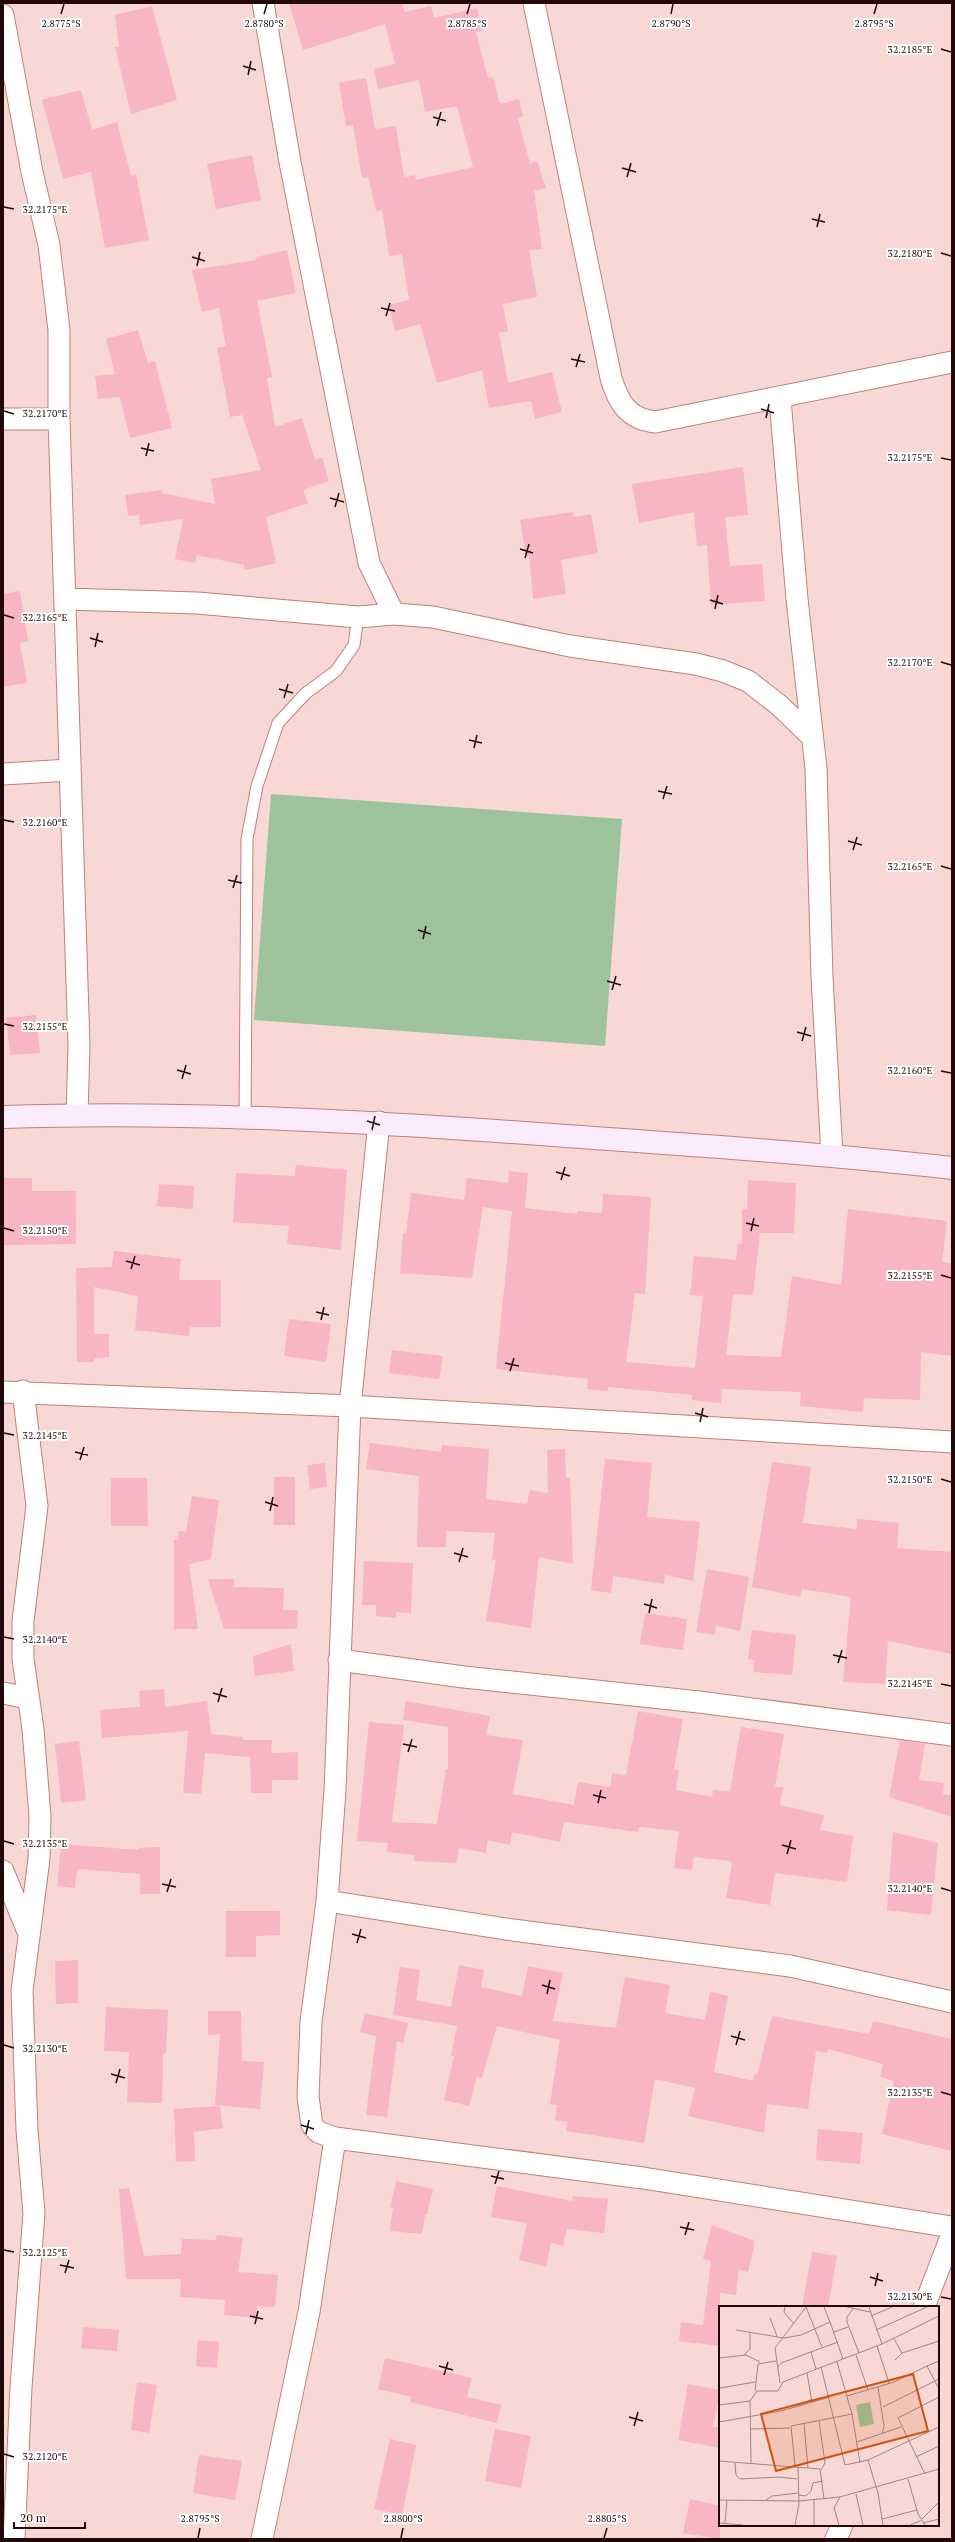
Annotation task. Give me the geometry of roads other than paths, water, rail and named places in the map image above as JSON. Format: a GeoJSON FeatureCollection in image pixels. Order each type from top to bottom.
{"type":"FeatureCollection","features":[{"type":"Feature","properties":{"kind":"street"},"geometry":{"type":"LineString","coordinates":[[262,3],[290,162],[369,563],[394,614]]}},
{"type":"Feature","properties":{"kind":"street"},"geometry":{"type":"LineString","coordinates":[[534,3],[610,378],[617,398],[626,410],[636,418],[655,422],[780,399],[952,362]]}},
{"type":"Feature","properties":{"kind":"street"},"geometry":{"type":"LineString","coordinates":[[3,15],[32,172],[49,245],[59,330],[59,419],[66,599],[79,1046],[77,1115]]}},
{"type":"Feature","properties":{"kind":"street"},"geometry":{"type":"LineString","coordinates":[[780,399],[797,599],[816,768],[822,977],[832,1155]]}},
{"type":"Feature","properties":{"kind":"street"},"geometry":{"type":"LineString","coordinates":[[3,419],[59,419]]}},
{"type":"Feature","properties":{"kind":"street"},"geometry":{"type":"LineString","coordinates":[[66,599],[197,603],[358,617],[394,614],[432,617],[570,646],[696,664],[723,671],[748,682],[764,693],[812,737]]}},
{"type":"Feature","properties":{"kind":"street"},"geometry":{"type":"LineString","coordinates":[[3,774],[70,770]]}},
{"type":"Feature","properties":{"kind":"street"},"geometry":{"type":"LineString","coordinates":[[3,1117],[77,1115],[378,1122],[832,1155],[952,1168]]}},
{"type":"Feature","properties":{"kind":"street"},"geometry":{"type":"LineString","coordinates":[[378,1122],[350,1406],[335,1790],[327,1901],[311,2022],[308,2097],[312,2125],[318,2132],[335,2138],[643,2178],[952,2227]]}},
{"type":"Feature","properties":{"kind":"street"},"geometry":{"type":"LineString","coordinates":[[14,2539],[21,2387],[34,2213],[27,2130],[22,1991],[39,1859],[40,1816],[23,1659],[24,1621],[37,1506],[31,1438],[13,1391],[350,1406],[952,1442]]}},
{"type":"Feature","properties":{"kind":"street"},"geometry":{"type":"LineString","coordinates":[[339,1660],[464,1677],[699,1702],[952,1735]]}},
{"type":"Feature","properties":{"kind":"street"},"geometry":{"type":"LineString","coordinates":[[3,1693],[28,1698]]}},
{"type":"Feature","properties":{"kind":"street"},"geometry":{"type":"LineString","coordinates":[[3,1871],[30,1936]]}},
{"type":"Feature","properties":{"kind":"street"},"geometry":{"type":"LineString","coordinates":[[327,1901],[512,1930],[790,1966],[952,2002]]}},
{"type":"Feature","properties":{"kind":"street"},"geometry":{"type":"LineString","coordinates":[[262,2539],[309,2312],[335,2138]]}},
{"type":"Feature","properties":{"kind":"street"},"geometry":{"type":"LineString","coordinates":[[924,2306],[952,2234]]}},
{"type":"Feature","properties":{"kind":"street"},"geometry":{"type":"LineString","coordinates":[[836,2539],[842,2526]]}},
{"type":"Feature","properties":{"kind":"lane"},"geometry":{"type":"LineString","coordinates":[[245,1119],[247,839],[257,786],[278,724],[306,692],[336,671],[354,645],[358,617]]}}]}
